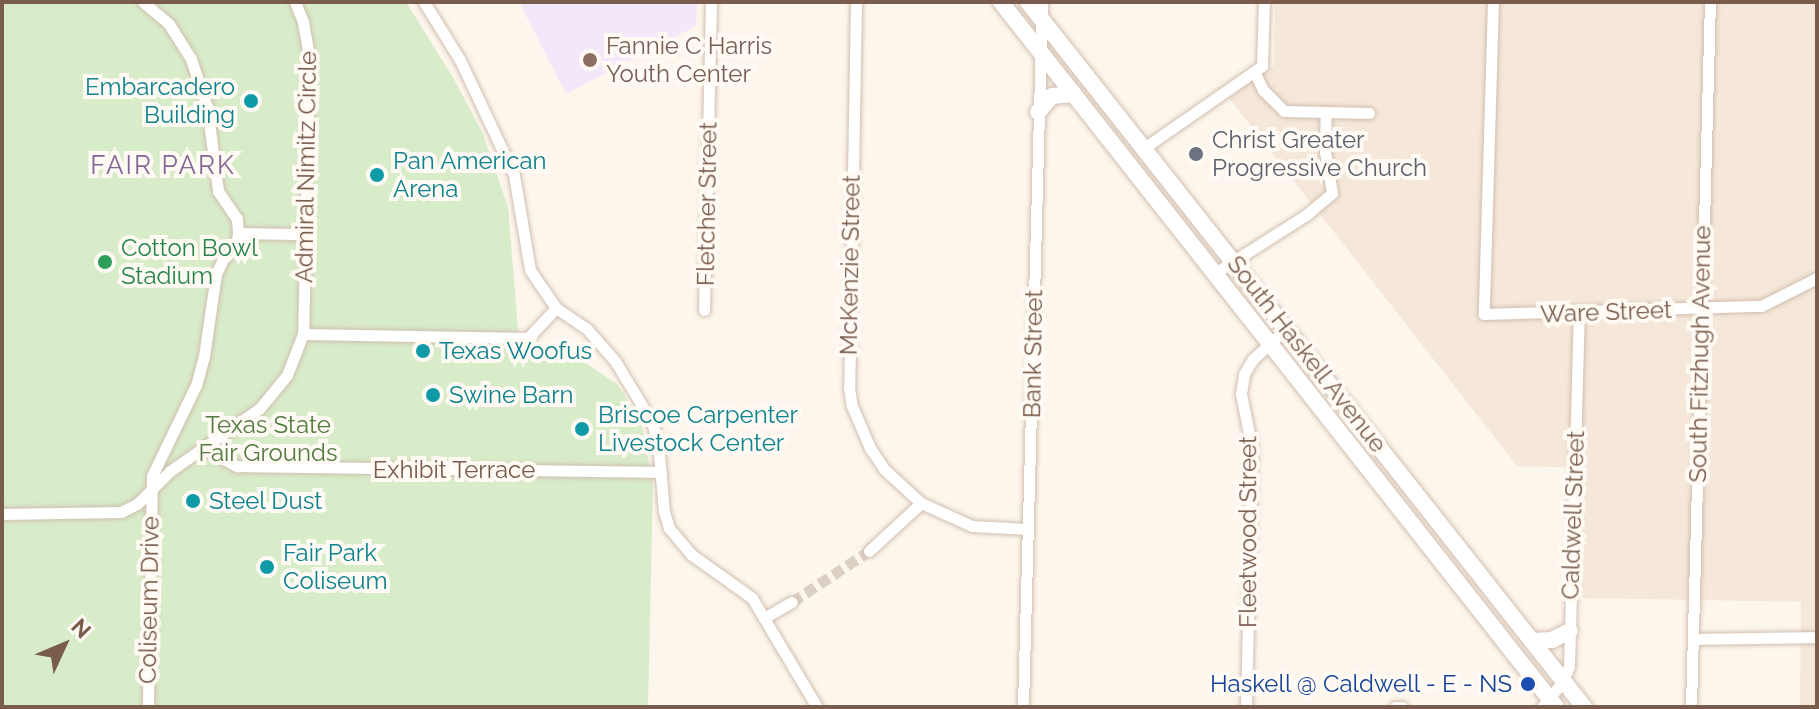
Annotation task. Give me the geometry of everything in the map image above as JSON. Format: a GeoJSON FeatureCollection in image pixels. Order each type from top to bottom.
{"type":"FeatureCollection","features":[{"type":"Feature","properties":{"kind":"main road","name":"South Haskell Avenue"},"geometry":{"type":"LineString","coordinates":[[1001,2],[1549,704]]}},
{"type":"Feature","properties":{"kind":"main road","name":"South Haskell Avenue"},"geometry":{"type":"LineString","coordinates":[[1028,2],[1584,707]]}},
{"type":"Feature","properties":{"kind":"main road"},"geometry":{"type":"LineString","coordinates":[[1038,112],[1052,96],[1074,94]]}},
{"type":"Feature","properties":{"kind":"main road"},"geometry":{"type":"LineString","coordinates":[[1532,641],[1552,640],[1570,631]]}},
{"type":"Feature","properties":{"kind":"street"},"geometry":{"type":"LineString","coordinates":[[143,2],[169,24],[191,59],[207,107],[218,191],[237,219],[238,233],[305,234]]}},
{"type":"Feature","properties":{"kind":"street","name":"Admiral Nimitz Circle"},"geometry":{"type":"LineString","coordinates":[[295,2],[303,22],[309,57],[303,334]]}},
{"type":"Feature","properties":{"kind":"street"},"geometry":{"type":"LineString","coordinates":[[424,2],[460,60],[499,140],[520,201],[530,270],[556,308],[587,329],[635,390],[652,422],[669,528],[692,555],[752,598],[817,707]]}},
{"type":"Feature","properties":{"kind":"street","name":"Fletcher Street"},"geometry":{"type":"LineString","coordinates":[[704,310],[711,2]]}},
{"type":"Feature","properties":{"kind":"street","name":"McKenzie Street"},"geometry":{"type":"LineString","coordinates":[[856,2],[849,388],[852,406],[870,448],[884,469],[921,503],[972,526],[1028,529]]}},
{"type":"Feature","properties":{"kind":"street","name":"Bank Street"},"geometry":{"type":"LineString","coordinates":[[1023,707],[1042,2]]}},
{"type":"Feature","properties":{"kind":"street"},"geometry":{"type":"LineString","coordinates":[[1144,148],[1262,66],[1264,2]]}},
{"type":"Feature","properties":{"kind":"street","name":"Ware Street"},"geometry":{"type":"LineString","coordinates":[[1493,2],[1484,314],[1579,314],[1761,306],[1817,278]]}},
{"type":"Feature","properties":{"kind":"street","name":"South Fitzhugh Avenue"},"geometry":{"type":"LineString","coordinates":[[1691,707],[1710,2]]}},
{"type":"Feature","properties":{"kind":"street"},"geometry":{"type":"LineString","coordinates":[[1255,73],[1263,90],[1284,111],[1369,113]]}},
{"type":"Feature","properties":{"kind":"street"},"geometry":{"type":"LineString","coordinates":[[1215,273],[1306,215],[1332,193],[1325,151],[1326,112]]}},
{"type":"Feature","properties":{"kind":"street","name":"Coliseum Drive"},"geometry":{"type":"LineString","coordinates":[[148,707],[151,492],[157,460],[196,385],[216,274],[223,259],[236,247],[238,233]]}},
{"type":"Feature","properties":{"kind":"street"},"geometry":{"type":"LineString","coordinates":[[2,514],[121,512],[151,492],[170,471],[260,408],[287,375],[303,334],[528,338],[556,308]]}},
{"type":"Feature","properties":{"kind":"street","name":"Caldwell Street"},"geometry":{"type":"LineString","coordinates":[[1549,704],[1569,666],[1579,314]]}},
{"type":"Feature","properties":{"kind":"street","name":"Fleetwood Street"},"geometry":{"type":"LineString","coordinates":[[1246,707],[1252,448],[1241,394],[1244,374],[1269,342],[1287,328]]}},
{"type":"Feature","properties":{"kind":"street","name":"Exhibit Terrace"},"geometry":{"type":"LineString","coordinates":[[204,448],[237,466],[661,472]]}},
{"type":"Feature","properties":{"kind":"street"},"geometry":{"type":"LineString","coordinates":[[869,551],[921,503]]}},
{"type":"Feature","properties":{"kind":"street"},"geometry":{"type":"LineString","coordinates":[[764,618],[792,602]]}},
{"type":"Feature","properties":{"kind":"street"},"geometry":{"type":"LineString","coordinates":[[1693,639],[1817,637]]}},
{"type":"Feature","properties":{"kind":"street"},"geometry":{"type":"LineString","coordinates":[[1395,707],[1402,707]]}},
{"type":"Feature","properties":{"kind":"shaded area","name":"Fannie C Harris Youth Center"},"geometry":{"type":"Polygon","coordinates":[[[519,2],[697,2],[696,26],[566,94],[519,2]]]}},
{"type":"Feature","properties":{"kind":"shaded area"},"geometry":{"type":"Polygon","coordinates":[[[1275,2],[1817,2],[1817,707],[1800,707],[1801,602],[1582,598],[1584,468],[1517,466],[1229,98],[1274,65],[1275,2]]]}},
{"type":"Feature","properties":{"kind":"green space","name":"Texas State Fair Grounds"},"geometry":{"type":"Polygon","coordinates":[[[2,2],[406,2],[454,79],[483,134],[508,207],[520,353],[584,362],[617,384],[641,420],[653,485],[648,707],[2,707],[2,2]]]}},
{"type":"Feature","properties":{"kind":"tunnel"},"geometry":{"type":"LineString","coordinates":[[792,602],[869,551]]}},
{"type":"Feature","properties":{"kind":"place","name":"Fannie C Harris Youth Center"},"geometry":{"type":"Point","coordinates":[590,60]}},
{"type":"Feature","properties":{"kind":"place","name":"Embarcadero Building"},"geometry":{"type":"Point","coordinates":[251,101]}},
{"type":"Feature","properties":{"kind":"place","name":"Christ Greater Progressive Church"},"geometry":{"type":"Point","coordinates":[1196,154]}},
{"type":"Feature","properties":{"kind":"place","name":"Pan American Arena"},"geometry":{"type":"Point","coordinates":[377,175]}},
{"type":"Feature","properties":{"kind":"place","name":"Cotton Bowl Stadium"},"geometry":{"type":"Point","coordinates":[105,262]}},
{"type":"Feature","properties":{"kind":"place","name":"Texas Woofus"},"geometry":{"type":"Point","coordinates":[423,351]}},
{"type":"Feature","properties":{"kind":"place","name":"Swine Barn"},"geometry":{"type":"Point","coordinates":[433,395]}},
{"type":"Feature","properties":{"kind":"place","name":"Briscoe Carpenter Livestock Center"},"geometry":{"type":"Point","coordinates":[582,429]}},
{"type":"Feature","properties":{"kind":"place","name":"Steel Dust"},"geometry":{"type":"Point","coordinates":[193,501]}},
{"type":"Feature","properties":{"kind":"place","name":"Fair Park Coliseum"},"geometry":{"type":"Point","coordinates":[267,567]}},
{"type":"Feature","properties":{"kind":"place","name":"Haskell @ Caldwell - E - NS"},"geometry":{"type":"Point","coordinates":[1528,684]}},
{"type":"Feature","properties":{"kind":"district","name":"FAIR PARK"},"geometry":{"type":"Point","coordinates":[163,166]}}]}
